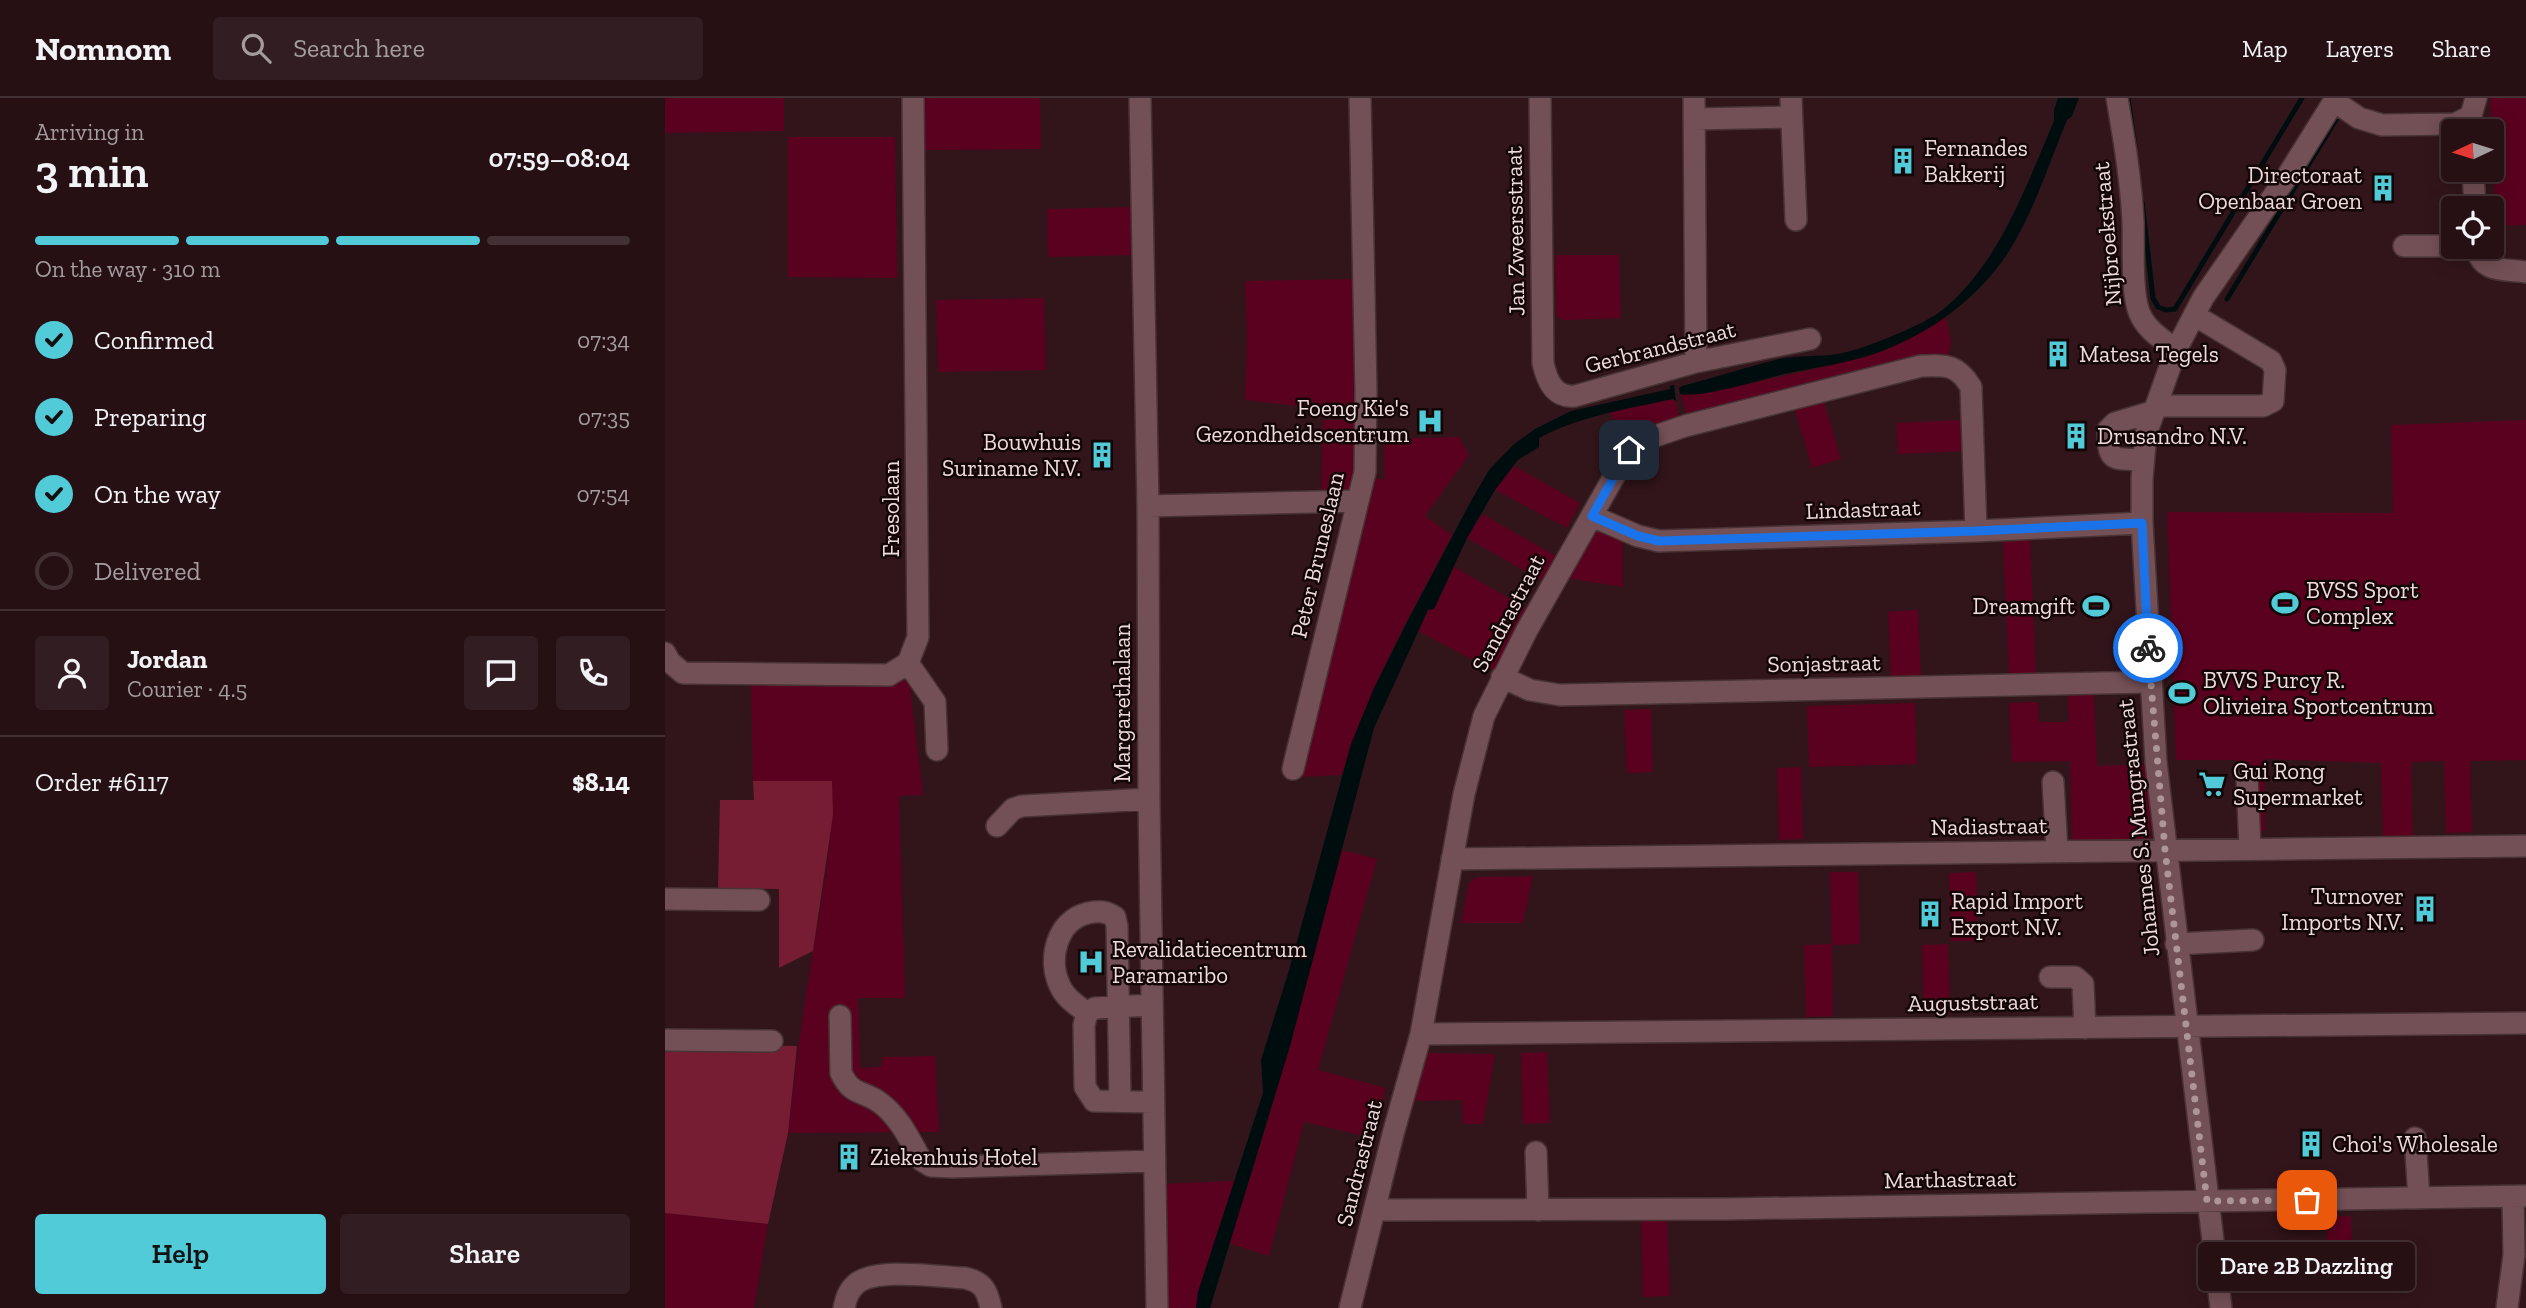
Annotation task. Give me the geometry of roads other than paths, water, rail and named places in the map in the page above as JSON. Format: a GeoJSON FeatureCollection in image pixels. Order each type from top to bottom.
{"type":"FeatureCollection","features":[{"type":"Feature","properties":{"kind":"street","name":"Fresolaan"},"geometry":{"type":"LineString","coordinates":[[908,663],[918,637],[913,98]]}},
{"type":"Feature","properties":{"kind":"street","name":"Margarethalaan"},"geometry":{"type":"LineString","coordinates":[[1140,98],[1148,506],[1150,909],[1157,1308]]}},
{"type":"Feature","properties":{"kind":"street","name":"Peter Bruneslaan"},"geometry":{"type":"LineString","coordinates":[[1293,769],[1365,472],[1360,98]]}},
{"type":"Feature","properties":{"kind":"street","name":"Jan Zweersstraat"},"geometry":{"type":"LineString","coordinates":[[1540,98],[1543,363]]}},
{"type":"Feature","properties":{"kind":"street","name":"Nijbroekstraat"},"geometry":{"type":"LineString","coordinates":[[2117,98],[2125,141],[2133,216],[2139,312],[2146,326],[2176,350]]}},
{"type":"Feature","properties":{"kind":"street"},"geometry":{"type":"LineString","coordinates":[[2335,99],[2359,118],[2382,125],[2455,124],[2473,115]]}},
{"type":"Feature","properties":{"kind":"street","name":"Johannes S. Mungrastraat"},"geometry":{"type":"LineString","coordinates":[[2221,1308],[2165,850],[2150,682],[2142,523],[2143,460],[2146,434],[2176,350],[2203,298],[2288,175],[2335,99]]}},
{"type":"Feature","properties":{"kind":"street"},"geometry":{"type":"LineString","coordinates":[[1696,362],[1695,109],[1791,107],[1795,220]]}},
{"type":"Feature","properties":{"kind":"street"},"geometry":{"type":"LineString","coordinates":[[2404,246],[2441,246]]}},
{"type":"Feature","properties":{"kind":"street"},"geometry":{"type":"LineString","coordinates":[[2480,259],[2487,266],[2526,272]]}},
{"type":"Feature","properties":{"kind":"street"},"geometry":{"type":"LineString","coordinates":[[2143,460],[2111,456],[2108,452],[2108,430],[2115,423],[2155,409],[2263,406],[2273,401],[2275,370],[2271,361],[2194,315]]}},
{"type":"Feature","properties":{"kind":"street","name":"Gerbrandstraat"},"geometry":{"type":"LineString","coordinates":[[1543,363],[1545,376],[1551,386],[1557,394],[1566,397],[1696,362],[1810,338]]}},
{"type":"Feature","properties":{"kind":"street","name":"Sandrastraat"},"geometry":{"type":"LineString","coordinates":[[1350,1308],[1421,1034],[1464,794],[1481,726],[1503,677],[1629,450],[1644,440],[1685,426],[1921,366],[1947,365],[1963,374],[1971,387],[1976,531]]}},
{"type":"Feature","properties":{"kind":"street"},"geometry":{"type":"LineString","coordinates":[[1148,506],[1357,501]]}},
{"type":"Feature","properties":{"kind":"street","name":"Lindastraat"},"geometry":{"type":"LineString","coordinates":[[1592,516],[1638,536],[1659,541],[2142,523]]}},
{"type":"Feature","properties":{"kind":"street"},"geometry":{"type":"LineString","coordinates":[[665,653],[670,662],[683,673],[889,675],[908,663],[935,702],[937,750]]}},
{"type":"Feature","properties":{"kind":"street","name":"Sonjastraat"},"geometry":{"type":"LineString","coordinates":[[1503,677],[1530,690],[1560,695],[2150,682]]}},
{"type":"Feature","properties":{"kind":"street"},"geometry":{"type":"LineString","coordinates":[[2247,778],[2250,849]]}},
{"type":"Feature","properties":{"kind":"street"},"geometry":{"type":"LineString","coordinates":[[2053,782],[2057,851]]}},
{"type":"Feature","properties":{"kind":"street"},"geometry":{"type":"LineString","coordinates":[[997,826],[1013,809],[1022,806],[1149,799]]}},
{"type":"Feature","properties":{"kind":"street","name":"Nadiastraat"},"geometry":{"type":"LineString","coordinates":[[1452,859],[2526,846]]}},
{"type":"Feature","properties":{"kind":"street"},"geometry":{"type":"LineString","coordinates":[[665,899],[759,900]]}},
{"type":"Feature","properties":{"kind":"street"},"geometry":{"type":"LineString","coordinates":[[1087,1013],[1069,999],[1060,987],[1056,972],[1056,946],[1062,931],[1079,915],[1099,911],[1108,912],[1115,917],[1150,909]]}},
{"type":"Feature","properties":{"kind":"street"},"geometry":{"type":"LineString","coordinates":[[1115,917],[1118,948],[1120,1100]]}},
{"type":"Feature","properties":{"kind":"street"},"geometry":{"type":"LineString","coordinates":[[2176,944],[2253,940]]}},
{"type":"Feature","properties":{"kind":"street"},"geometry":{"type":"LineString","coordinates":[[2050,977],[2075,977],[2083,984],[2085,1028]]}},
{"type":"Feature","properties":{"kind":"street"},"geometry":{"type":"LineString","coordinates":[[1152,1004],[1095,1008],[1087,1013],[1084,1025],[1085,1087],[1094,1101],[1153,1102]]}},
{"type":"Feature","properties":{"kind":"street"},"geometry":{"type":"LineString","coordinates":[[840,1016],[841,1073],[845,1081],[851,1089],[879,1102],[904,1128],[921,1160],[926,1164],[1005,1167],[1154,1161]]}},
{"type":"Feature","properties":{"kind":"street","name":"Auguststraat"},"geometry":{"type":"LineString","coordinates":[[1421,1034],[2526,1023]]}},
{"type":"Feature","properties":{"kind":"street"},"geometry":{"type":"LineString","coordinates":[[665,1040],[772,1041]]}},
{"type":"Feature","properties":{"kind":"street"},"geometry":{"type":"LineString","coordinates":[[2414,1138],[2419,1198]]}},
{"type":"Feature","properties":{"kind":"street"},"geometry":{"type":"LineString","coordinates":[[1536,1152],[1538,1210]]}},
{"type":"Feature","properties":{"kind":"street"},"geometry":{"type":"LineString","coordinates":[[2508,1308],[2519,1196]]}},
{"type":"Feature","properties":{"kind":"street","name":"Marthastraat"},"geometry":{"type":"LineString","coordinates":[[1375,1210],[1726,1209],[2519,1196]]}},
{"type":"Feature","properties":{"kind":"street"},"geometry":{"type":"LineString","coordinates":[[843,1308],[846,1296],[856,1283],[882,1275],[977,1280],[985,1290],[991,1308]]}},
{"type":"Feature","properties":{"kind":"waterway"},"geometry":{"type":"LineString","coordinates":[[2128,98],[2135,147]]}},
{"type":"Feature","properties":{"kind":"waterway"},"geometry":{"type":"LineString","coordinates":[[2142,202],[2153,298],[2158,307],[2175,309],[2302,98]]}},
{"type":"Feature","properties":{"kind":"waterway"},"geometry":{"type":"LineString","coordinates":[[2227,299],[2340,113]]}},
{"type":"Feature","properties":{"kind":"place","name":"Fernandes Bakkerij"},"geometry":{"type":"Point","coordinates":[1903,161]}},
{"type":"Feature","properties":{"kind":"place","name":"Directoraat Openbaar Groen"},"geometry":{"type":"Point","coordinates":[2383,188]}},
{"type":"Feature","properties":{"kind":"place","name":"Matesa Tegels"},"geometry":{"type":"Point","coordinates":[2058,354]}},
{"type":"Feature","properties":{"kind":"place","name":"Foeng Kie's Gezondheidscentrum"},"geometry":{"type":"Point","coordinates":[1430,421]}},
{"type":"Feature","properties":{"kind":"place","name":"Drusandro N.V."},"geometry":{"type":"Point","coordinates":[2076,436]}},
{"type":"Feature","properties":{"kind":"place","name":"Bouwhuis Suriname N.V."},"geometry":{"type":"Point","coordinates":[1102,455]}},
{"type":"Feature","properties":{"kind":"place","name":"BVSS Sport Complex"},"geometry":{"type":"Point","coordinates":[2285,603]}},
{"type":"Feature","properties":{"kind":"place","name":"Dreamgift"},"geometry":{"type":"Point","coordinates":[2096,606]}},
{"type":"Feature","properties":{"kind":"place","name":"BVVS Purcy R. Olivieira Sportcentrum"},"geometry":{"type":"Point","coordinates":[2182,693]}},
{"type":"Feature","properties":{"kind":"place","name":"Gui Rong Supermarket"},"geometry":{"type":"Point","coordinates":[2212,784]}},
{"type":"Feature","properties":{"kind":"place","name":"Turnover Imports N.V."},"geometry":{"type":"Point","coordinates":[2425,909]}},
{"type":"Feature","properties":{"kind":"place","name":"Rapid Import Export N.V."},"geometry":{"type":"Point","coordinates":[1930,914]}},
{"type":"Feature","properties":{"kind":"place","name":"Revalidatiecentrum Paramaribo"},"geometry":{"type":"Point","coordinates":[1091,962]}},
{"type":"Feature","properties":{"kind":"place","name":"Choi's Wholesale"},"geometry":{"type":"Point","coordinates":[2311,1144]}},
{"type":"Feature","properties":{"kind":"place","name":"Ziekenhuis Hotel"},"geometry":{"type":"Point","coordinates":[849,1157]}},
{"type":"Feature","properties":{"kind":"place","name":"Dare 2B Dazzling"},"geometry":{"type":"Point","coordinates":[2307,1200]}}]}
